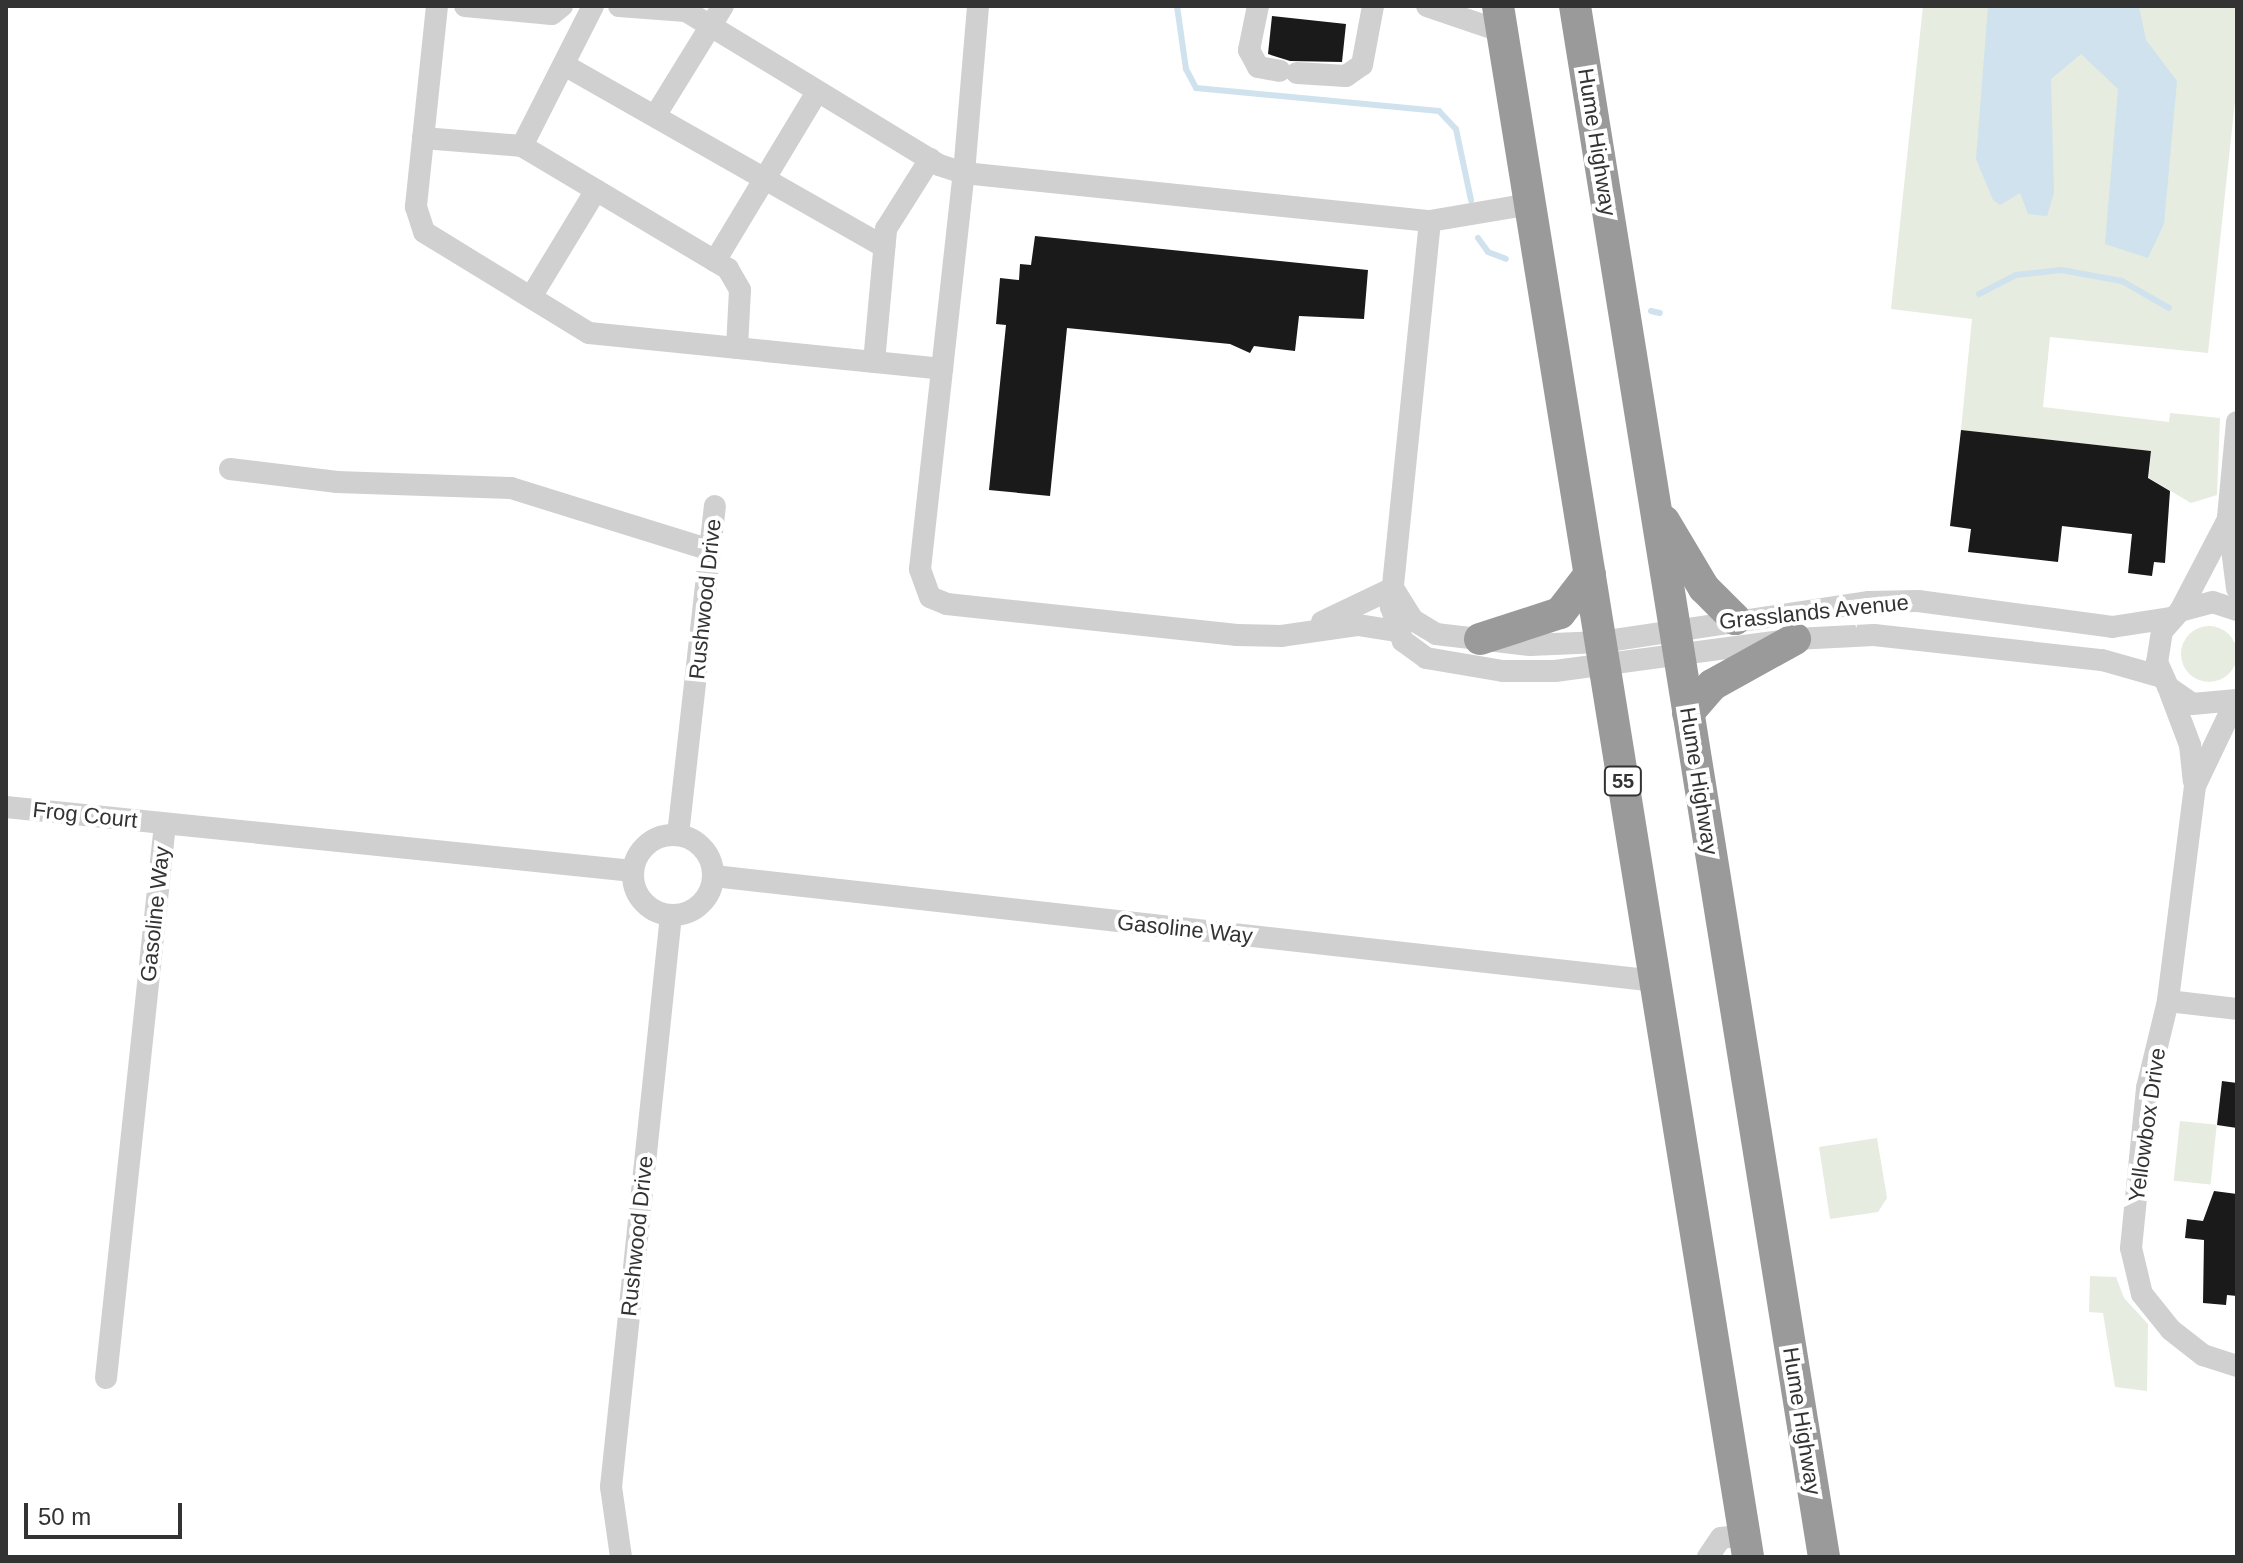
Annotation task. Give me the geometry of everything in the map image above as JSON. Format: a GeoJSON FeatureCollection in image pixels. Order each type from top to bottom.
{"type":"FeatureCollection","features":[{"type":"Feature","properties":{"kind":"highway","name":"Hume Highway"},"geometry":{"type":"LineString","coordinates":[[1575,6],[1824,1557]]}},
{"type":"Feature","properties":{"kind":"highway","name":"55"},"geometry":{"type":"LineString","coordinates":[[1500,19],[1746,1546]]}},
{"type":"Feature","properties":{"kind":"highway"},"geometry":{"type":"LineString","coordinates":[[1656,508],[1704,588],[1735,619]]}},
{"type":"Feature","properties":{"kind":"highway"},"geometry":{"type":"LineString","coordinates":[[1480,639],[1560,613],[1590,574]]}},
{"type":"Feature","properties":{"kind":"highway"},"geometry":{"type":"LineString","coordinates":[[1688,713],[1712,685],[1795,639]]}},
{"type":"Feature","properties":{"kind":"street"},"geometry":{"type":"LineString","coordinates":[[437,6],[416,207],[424,232],[589,333],[942,369]]}},
{"type":"Feature","properties":{"kind":"street"},"geometry":{"type":"LineString","coordinates":[[465,6],[552,14],[562,6]]}},
{"type":"Feature","properties":{"kind":"street"},"geometry":{"type":"LineString","coordinates":[[522,146],[566,66],[593,6]]}},
{"type":"Feature","properties":{"kind":"street"},"geometry":{"type":"LineString","coordinates":[[619,6],[686,11],[930,159],[964,173],[1430,221],[1531,204]]}},
{"type":"Feature","properties":{"kind":"street"},"geometry":{"type":"LineString","coordinates":[[655,116],[723,6]]}},
{"type":"Feature","properties":{"kind":"street"},"geometry":{"type":"LineString","coordinates":[[978,6],[964,173],[920,569],[930,597],[947,604],[1237,635],[1299,633],[1357,625],[1396,631],[1426,658],[1460,666],[1524,672],[1602,653]]}},
{"type":"Feature","properties":{"kind":"street"},"geometry":{"type":"LineString","coordinates":[[1258,6],[1249,50],[1258,67],[1346,76],[1362,65],[1373,6]]}},
{"type":"Feature","properties":{"kind":"street"},"geometry":{"type":"LineString","coordinates":[[1427,6],[1500,19]]}},
{"type":"Feature","properties":{"kind":"street"},"geometry":{"type":"LineString","coordinates":[[566,66],[884,247]]}},
{"type":"Feature","properties":{"kind":"street"},"geometry":{"type":"LineString","coordinates":[[715,261],[817,92]]}},
{"type":"Feature","properties":{"kind":"street"},"geometry":{"type":"LineString","coordinates":[[423,138],[522,146],[715,261],[737,276],[740,290],[737,348]]}},
{"type":"Feature","properties":{"kind":"street"},"geometry":{"type":"LineString","coordinates":[[874,362],[886,229],[930,159]]}},
{"type":"Feature","properties":{"kind":"street"},"geometry":{"type":"LineString","coordinates":[[531,297],[596,190]]}},
{"type":"Feature","properties":{"kind":"street"},"geometry":{"type":"LineString","coordinates":[[1396,631],[1393,588],[1430,221]]}},
{"type":"Feature","properties":{"kind":"street"},"geometry":{"type":"LineString","coordinates":[[2237,422],[2228,518],[2237,588]]}},
{"type":"Feature","properties":{"kind":"street"},"geometry":{"type":"LineString","coordinates":[[230,469],[337,482],[511,488],[710,550]]}},
{"type":"Feature","properties":{"kind":"street","name":"Rushwood Drive"},"geometry":{"type":"LineString","coordinates":[[678,835],[715,506]]}},
{"type":"Feature","properties":{"kind":"street"},"geometry":{"type":"LineString","coordinates":[[2195,786],[2187,734],[2165,682],[2157,646],[2228,518]]}},
{"type":"Feature","properties":{"kind":"street"},"geometry":{"type":"LineString","coordinates":[[1299,633],[1393,588]]}},
{"type":"Feature","properties":{"kind":"street"},"geometry":{"type":"LineString","coordinates":[[1393,588],[1423,628],[1480,639],[1602,653]]}},
{"type":"Feature","properties":{"kind":"street","name":"Grasslands Avenue"},"geometry":{"type":"LineString","coordinates":[[1677,640],[1735,619],[1869,602],[1986,609],[2112,627],[2176,614],[2213,602],[2237,610]]}},
{"type":"Feature","properties":{"kind":"street"},"geometry":{"type":"LineString","coordinates":[[1981,646],[1986,609]]}},
{"type":"Feature","properties":{"kind":"street","name":"Grasslands Avenue"},"geometry":{"type":"LineString","coordinates":[[1602,653],[1677,640],[1874,635],[2102,660],[2165,682],[2207,707],[2237,700]]}},
{"type":"Feature","properties":{"kind":"street"},"geometry":{"type":"LineString","coordinates":[[2195,786],[2237,700]]}},
{"type":"Feature","properties":{"kind":"street","name":"Yellowbox Drive"},"geometry":{"type":"LineString","coordinates":[[2195,786],[2168,1001],[2147,1088],[2132,1269],[2142,1294],[2171,1330],[2203,1355],[2237,1366]]}},
{"type":"Feature","properties":{"kind":"street","name":"Frog Court"},"geometry":{"type":"LineString","coordinates":[[6,807],[165,824]]}},
{"type":"Feature","properties":{"kind":"street","name":"Gasoline Way"},"geometry":{"type":"LineString","coordinates":[[106,1378],[165,824],[633,871]]}},
{"type":"Feature","properties":{"kind":"street"},"geometry":{"type":"LineString","coordinates":[[678,835],[708,853],[714,876],[696,909],[671,915],[639,896],[633,871],[653,840],[678,835]]}},
{"type":"Feature","properties":{"kind":"street","name":"Gasoline Way"},"geometry":{"type":"LineString","coordinates":[[714,876],[1656,981]]}},
{"type":"Feature","properties":{"kind":"street","name":"Rushwood Drive"},"geometry":{"type":"LineString","coordinates":[[621,1557],[611,1487],[671,915]]}},
{"type":"Feature","properties":{"kind":"street"},"geometry":{"type":"LineString","coordinates":[[2168,1001],[2237,1009]]}},
{"type":"Feature","properties":{"kind":"street"},"geometry":{"type":"LineString","coordinates":[[1708,1557],[1721,1538],[1746,1546]]}},
{"type":"Feature","properties":{"kind":"shaded area"},"geometry":{"type":"Polygon","coordinates":[[[1923,6],[2237,6],[2237,82],[2208,353],[2050,337],[2043,407],[2169,422],[2170,413],[2220,418],[2217,495],[2191,503],[2149,478],[2151,451],[1961,430],[1972,319],[1891,309],[1923,6]]]}},
{"type":"Feature","properties":{"kind":"shaded area"},"geometry":{"type":"Polygon","coordinates":[[[2209,626],[2228,635],[2237,654],[2228,673],[2209,682],[2190,673],[2181,654],[2190,635],[2209,626]]]}},
{"type":"Feature","properties":{"kind":"shaded area"},"geometry":{"type":"Polygon","coordinates":[[[2180,1121],[2217,1125],[2211,1185],[2174,1181],[2180,1121]]]}},
{"type":"Feature","properties":{"kind":"shaded area"},"geometry":{"type":"Polygon","coordinates":[[[1877,1138],[1887,1198],[1878,1212],[1830,1219],[1819,1147],[1877,1138]]]}},
{"type":"Feature","properties":{"kind":"shaded area"},"geometry":{"type":"Polygon","coordinates":[[[2090,1276],[2116,1277],[2124,1298],[2148,1324],[2147,1391],[2115,1387],[2103,1313],[2089,1312],[2090,1276]]]}},
{"type":"Feature","properties":{"kind":"water"},"geometry":{"type":"Polygon","coordinates":[[[1988,6],[2139,6],[2146,40],[2177,81],[2164,224],[2148,258],[2105,244],[2118,89],[2081,54],[2051,79],[2054,193],[2047,216],[2028,214],[2020,193],[2000,205],[1993,200],[1976,159],[1988,6]]]}},
{"type":"Feature","properties":{"kind":"building"},"geometry":{"type":"Polygon","coordinates":[[[1272,16],[1346,24],[1342,62],[1290,61],[1268,54],[1272,16]]]}},
{"type":"Feature","properties":{"kind":"building"},"geometry":{"type":"Polygon","coordinates":[[[1035,236],[1368,270],[1364,319],[1299,316],[1295,351],[1254,346],[1250,353],[1230,344],[1067,328],[1050,496],[989,490],[1006,325],[996,324],[1000,278],[1019,280],[1020,264],[1031,265],[1035,236]]]}},
{"type":"Feature","properties":{"kind":"building"},"geometry":{"type":"Polygon","coordinates":[[[1961,430],[2151,451],[2148,478],[2170,491],[2165,563],[2154,562],[2152,576],[2128,573],[2132,534],[2062,526],[2058,562],[1968,552],[1971,529],[1950,526],[1961,430]]]}},
{"type":"Feature","properties":{"kind":"building"},"geometry":{"type":"Polygon","coordinates":[[[2222,1081],[2237,1083],[2237,1128],[2217,1125],[2222,1081]]]}},
{"type":"Feature","properties":{"kind":"building"},"geometry":{"type":"Polygon","coordinates":[[[2214,1191],[2237,1194],[2237,1296],[2227,1295],[2226,1305],[2203,1303],[2204,1240],[2185,1238],[2187,1219],[2203,1221],[2214,1191]]]}},
{"type":"Feature","properties":{"kind":"waterway"},"geometry":{"type":"LineString","coordinates":[[1177,6],[1186,69],[1196,88],[1439,111],[1456,129],[1471,200]]}},
{"type":"Feature","properties":{"kind":"waterway"},"geometry":{"type":"LineString","coordinates":[[1478,238],[1488,252],[1506,259]]}},
{"type":"Feature","properties":{"kind":"waterway"},"geometry":{"type":"LineString","coordinates":[[1979,294],[2016,275],[2061,270],[2122,281],[2169,308]]}},
{"type":"Feature","properties":{"kind":"waterway"},"geometry":{"type":"LineString","coordinates":[[1651,311],[1660,313]]}}]}
